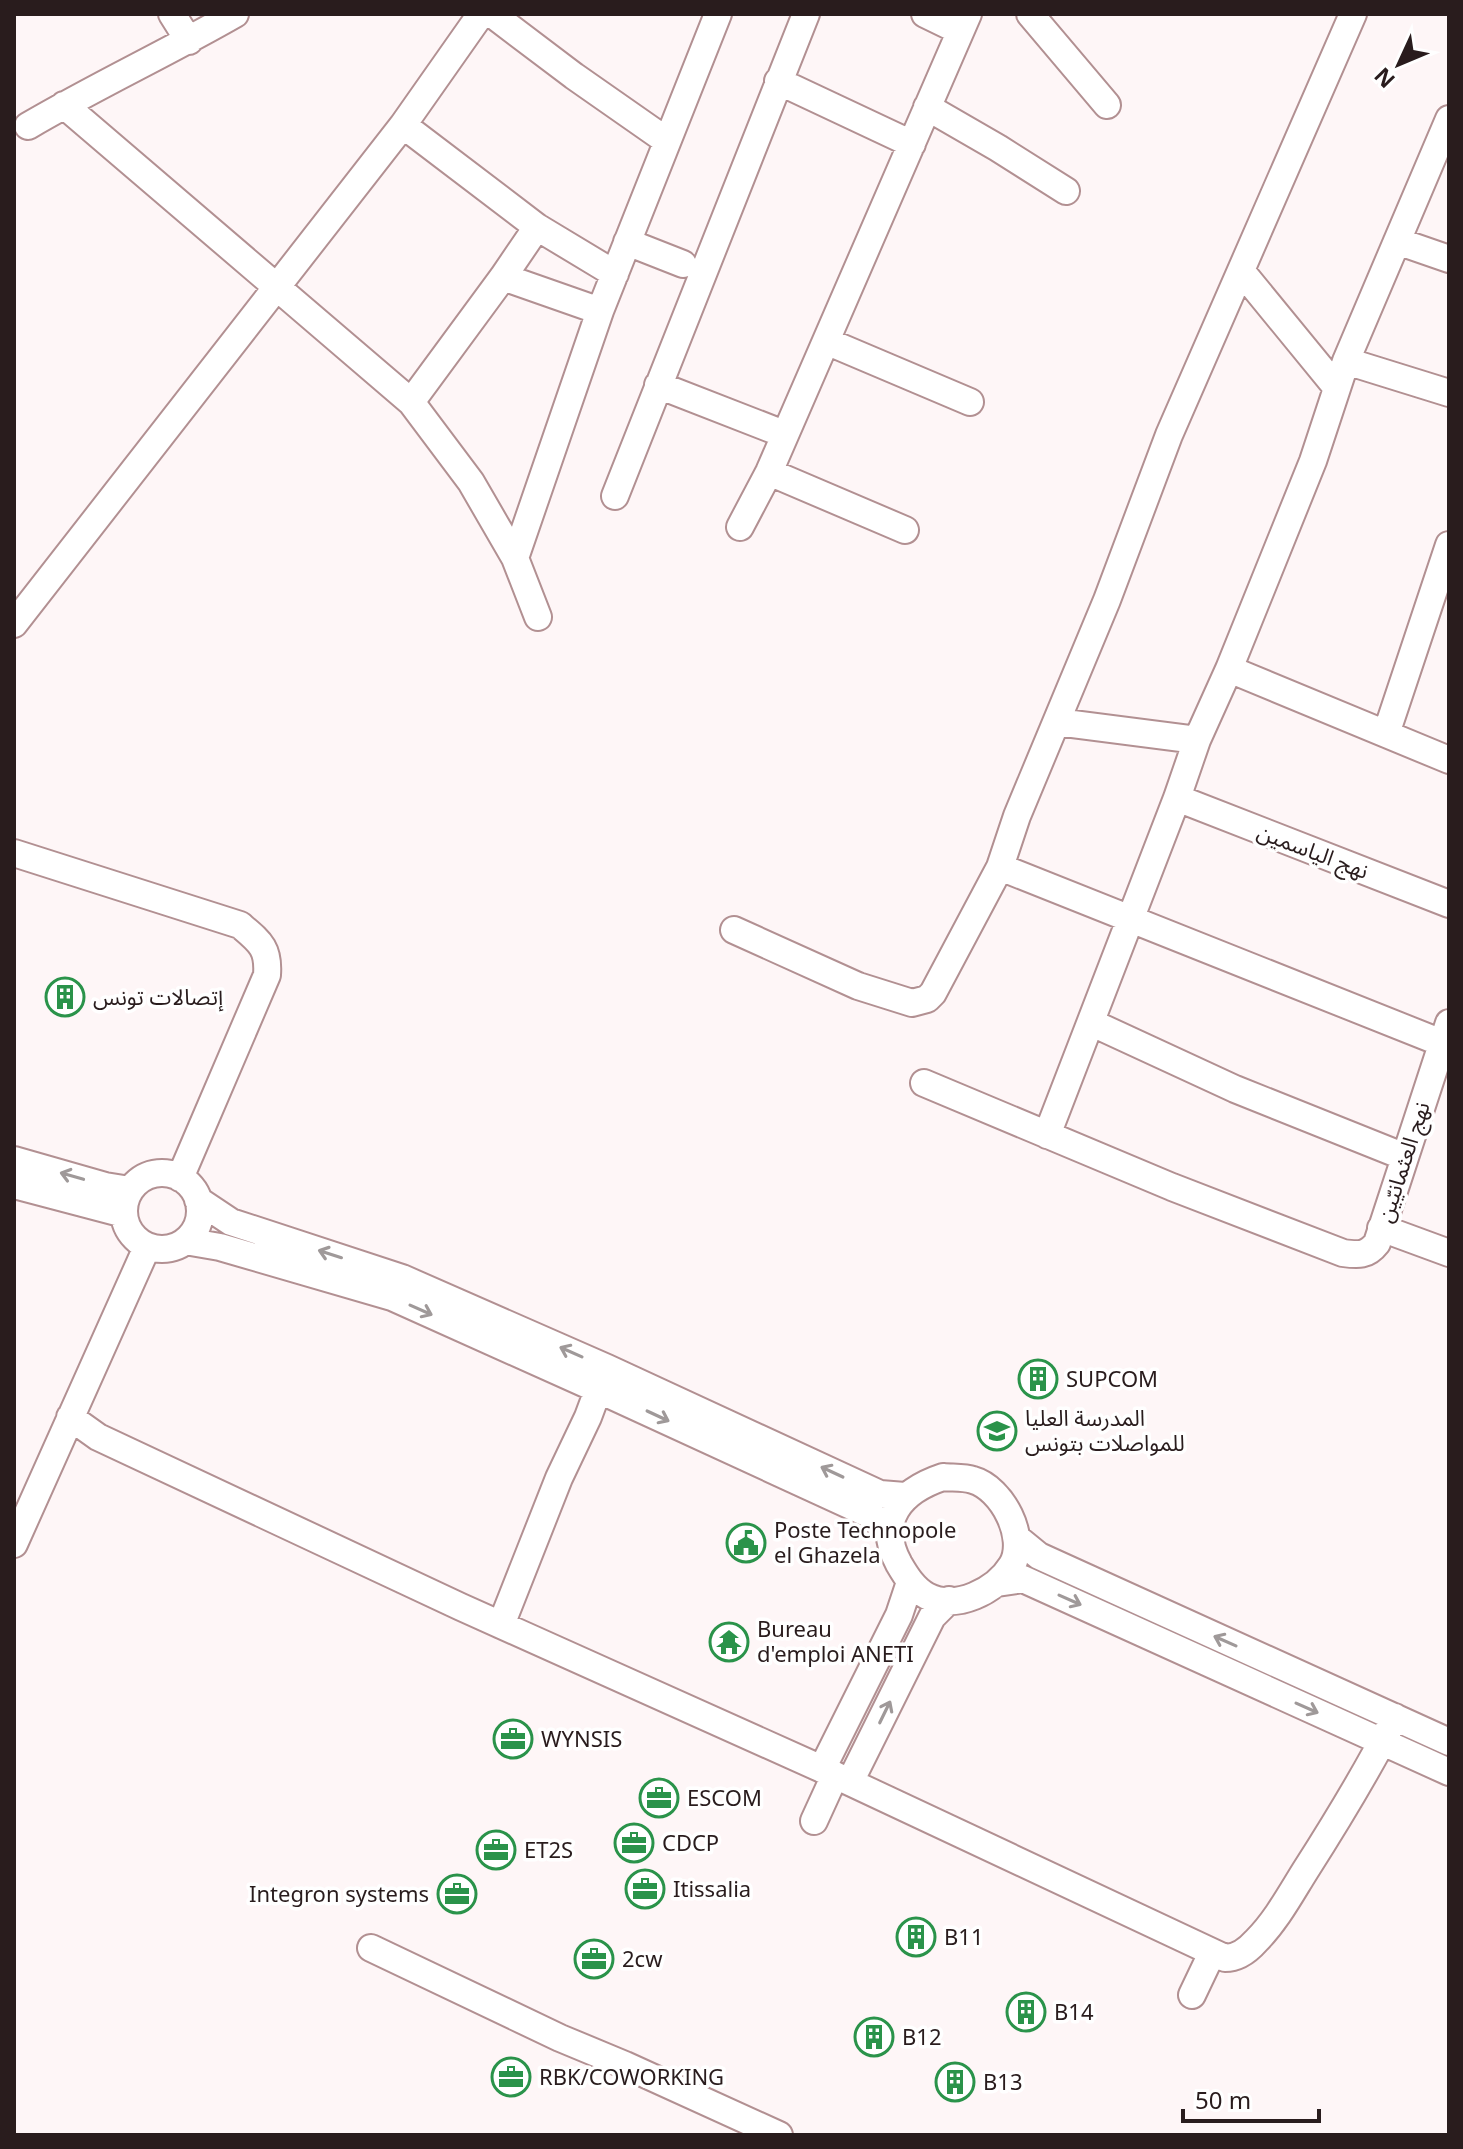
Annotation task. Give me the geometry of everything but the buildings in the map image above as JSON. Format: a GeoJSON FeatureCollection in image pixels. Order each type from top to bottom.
{"type":"FeatureCollection","features":[{"type":"Feature","properties":{"kind":"street"},"geometry":{"type":"LineString","coordinates":[[172,14],[189,41]]}},
{"type":"Feature","properties":{"kind":"street"},"geometry":{"type":"LineString","coordinates":[[28,126],[235,14]]}},
{"type":"Feature","properties":{"kind":"street"},"geometry":{"type":"LineString","coordinates":[[14,624],[403,125],[481,14]]}},
{"type":"Feature","properties":{"kind":"street"},"geometry":{"type":"LineString","coordinates":[[492,14],[667,141]]}},
{"type":"Feature","properties":{"kind":"street"},"geometry":{"type":"LineString","coordinates":[[515,558],[600,311],[718,14]]}},
{"type":"Feature","properties":{"kind":"street"},"geometry":{"type":"LineString","coordinates":[[615,496],[806,14]]}},
{"type":"Feature","properties":{"kind":"street"},"geometry":{"type":"LineString","coordinates":[[740,527],[769,472],[964,22],[925,14]]}},
{"type":"Feature","properties":{"kind":"street"},"geometry":{"type":"LineString","coordinates":[[1030,14],[1107,105]]}},
{"type":"Feature","properties":{"kind":"street"},"geometry":{"type":"LineString","coordinates":[[734,930],[858,986],[912,1003],[927,999],[933,993],[1000,867],[1017,816],[1107,600],[1169,435],[1353,14]]}},
{"type":"Feature","properties":{"kind":"street"},"geometry":{"type":"LineString","coordinates":[[778,81],[912,144]]}},
{"type":"Feature","properties":{"kind":"street"},"geometry":{"type":"LineString","coordinates":[[64,105],[411,402],[471,482],[515,558],[538,617]]}},
{"type":"Feature","properties":{"kind":"street"},"geometry":{"type":"LineString","coordinates":[[927,107],[1066,191]]}},
{"type":"Feature","properties":{"kind":"street"},"geometry":{"type":"LineString","coordinates":[[1047,1135],[1197,740],[1313,461],[1346,361],[1449,119]]}},
{"type":"Feature","properties":{"kind":"street"},"geometry":{"type":"LineString","coordinates":[[403,125],[537,227],[615,274]]}},
{"type":"Feature","properties":{"kind":"street"},"geometry":{"type":"LineString","coordinates":[[411,402],[537,227]]}},
{"type":"Feature","properties":{"kind":"street"},"geometry":{"type":"LineString","coordinates":[[1397,241],[1449,259]]}},
{"type":"Feature","properties":{"kind":"street"},"geometry":{"type":"LineString","coordinates":[[627,242],[683,264]]}},
{"type":"Feature","properties":{"kind":"street"},"geometry":{"type":"LineString","coordinates":[[1242,272],[1337,388]]}},
{"type":"Feature","properties":{"kind":"street"},"geometry":{"type":"LineString","coordinates":[[503,277],[600,311]]}},
{"type":"Feature","properties":{"kind":"street"},"geometry":{"type":"LineString","coordinates":[[826,341],[970,402]]}},
{"type":"Feature","properties":{"kind":"street"},"geometry":{"type":"LineString","coordinates":[[1346,361],[1449,393]]}},
{"type":"Feature","properties":{"kind":"street"},"geometry":{"type":"LineString","coordinates":[[658,385],[784,434]]}},
{"type":"Feature","properties":{"kind":"street"},"geometry":{"type":"LineString","coordinates":[[769,472],[905,530]]}},
{"type":"Feature","properties":{"kind":"street"},"geometry":{"type":"LineString","coordinates":[[1386,734],[1449,545]]}},
{"type":"Feature","properties":{"kind":"street"},"geometry":{"type":"LineString","coordinates":[[1229,669],[1449,760]]}},
{"type":"Feature","properties":{"kind":"street"},"geometry":{"type":"LineString","coordinates":[[1057,722],[1197,740]]}},
{"type":"Feature","properties":{"kind":"street","name":"نهج الياسمين"},"geometry":{"type":"LineString","coordinates":[[1177,798],[1449,904]]}},
{"type":"Feature","properties":{"kind":"street"},"geometry":{"type":"LineString","coordinates":[[14,853],[240,925],[259,941],[268,957],[267,975],[180,1178]]}},
{"type":"Feature","properties":{"kind":"street"},"geometry":{"type":"LineString","coordinates":[[1000,867],[1130,918],[1446,1033]]}},
{"type":"Feature","properties":{"kind":"street"},"geometry":{"type":"LineString","coordinates":[[1092,1023],[1235,1089],[1405,1157]]}},
{"type":"Feature","properties":{"kind":"street","name":"نهج العثمانيّين"},"geometry":{"type":"LineString","coordinates":[[924,1083],[1172,1187],[1343,1253],[1360,1255],[1374,1247],[1446,1033]]}},
{"type":"Feature","properties":{"kind":"street"},"geometry":{"type":"LineString","coordinates":[[14,1160],[105,1186],[127,1202]]}},
{"type":"Feature","properties":{"kind":"street"},"geometry":{"type":"LineString","coordinates":[[153,1174],[180,1178],[192,1188],[198,1200],[200,1214],[196,1229],[185,1241],[170,1249],[147,1247],[136,1239],[127,1226],[127,1202],[140,1180],[153,1174]]}},
{"type":"Feature","properties":{"kind":"street"},"geometry":{"type":"LineString","coordinates":[[14,1185],[127,1202]]}},
{"type":"Feature","properties":{"kind":"street"},"geometry":{"type":"LineString","coordinates":[[198,1200],[231,1222],[402,1278],[871,1515],[891,1534]]}},
{"type":"Feature","properties":{"kind":"street"},"geometry":{"type":"LineString","coordinates":[[1381,1228],[1449,1253]]}},
{"type":"Feature","properties":{"kind":"street"},"geometry":{"type":"LineString","coordinates":[[185,1241],[220,1247],[392,1297],[602,1378],[880,1494],[905,1496]]}},
{"type":"Feature","properties":{"kind":"street"},"geometry":{"type":"LineString","coordinates":[[14,1544],[147,1247]]}},
{"type":"Feature","properties":{"kind":"street"},"geometry":{"type":"LineString","coordinates":[[501,1625],[602,1378]]}},
{"type":"Feature","properties":{"kind":"street"},"geometry":{"type":"LineString","coordinates":[[70,1417],[98,1437],[501,1625],[836,1775],[1225,1958],[1233,1958],[1255,1943],[1270,1925],[1331,1831],[1395,1717]]}},
{"type":"Feature","properties":{"kind":"street"},"geometry":{"type":"LineString","coordinates":[[943,1477],[975,1480],[997,1495],[1010,1514],[1017,1538],[1013,1563],[988,1590],[949,1600],[928,1597],[910,1582],[893,1552],[891,1514],[905,1496],[924,1483],[943,1477]]}},
{"type":"Feature","properties":{"kind":"street"},"geometry":{"type":"LineString","coordinates":[[1017,1538],[1039,1556],[1449,1742]]}},
{"type":"Feature","properties":{"kind":"street"},"geometry":{"type":"LineString","coordinates":[[997,1583],[1023,1579],[1449,1772]]}},
{"type":"Feature","properties":{"kind":"street"},"geometry":{"type":"LineString","coordinates":[[814,1821],[836,1775],[910,1582]]}},
{"type":"Feature","properties":{"kind":"street"},"geometry":{"type":"LineString","coordinates":[[836,1775],[932,1617],[949,1600]]}},
{"type":"Feature","properties":{"kind":"street"},"geometry":{"type":"LineString","coordinates":[[371,1948],[560,2038],[779,2135]]}},
{"type":"Feature","properties":{"kind":"street"},"geometry":{"type":"LineString","coordinates":[[1192,1995],[1212,1953]]}},
{"type":"Feature","properties":{"kind":"place","name":"إتصالات تونس"},"geometry":{"type":"Point","coordinates":[65,997]}},
{"type":"Feature","properties":{"kind":"place","name":"SUPCOM"},"geometry":{"type":"Point","coordinates":[1038,1379]}},
{"type":"Feature","properties":{"kind":"place","name":"المدرسة العليا للمواصلات بتونس"},"geometry":{"type":"Point","coordinates":[997,1431]}},
{"type":"Feature","properties":{"kind":"place","name":"Poste Technopole el Ghazela"},"geometry":{"type":"Point","coordinates":[746,1543]}},
{"type":"Feature","properties":{"kind":"place","name":"Bureau d'emploi ANETI"},"geometry":{"type":"Point","coordinates":[729,1642]}},
{"type":"Feature","properties":{"kind":"place","name":"WYNSIS"},"geometry":{"type":"Point","coordinates":[513,1739]}},
{"type":"Feature","properties":{"kind":"place","name":"ESCOM"},"geometry":{"type":"Point","coordinates":[659,1798]}},
{"type":"Feature","properties":{"kind":"place","name":"CDCP"},"geometry":{"type":"Point","coordinates":[634,1843]}},
{"type":"Feature","properties":{"kind":"place","name":"ET2S"},"geometry":{"type":"Point","coordinates":[496,1850]}},
{"type":"Feature","properties":{"kind":"place","name":"Itissalia"},"geometry":{"type":"Point","coordinates":[645,1889]}},
{"type":"Feature","properties":{"kind":"place","name":"Integron systems"},"geometry":{"type":"Point","coordinates":[457,1894]}},
{"type":"Feature","properties":{"kind":"place","name":"B11"},"geometry":{"type":"Point","coordinates":[916,1937]}},
{"type":"Feature","properties":{"kind":"place","name":"2cw"},"geometry":{"type":"Point","coordinates":[594,1959]}},
{"type":"Feature","properties":{"kind":"place","name":"B14"},"geometry":{"type":"Point","coordinates":[1026,2012]}},
{"type":"Feature","properties":{"kind":"place","name":"B12"},"geometry":{"type":"Point","coordinates":[874,2037]}},
{"type":"Feature","properties":{"kind":"place","name":"RBK/COWORKING"},"geometry":{"type":"Point","coordinates":[511,2077]}},
{"type":"Feature","properties":{"kind":"place","name":"B13"},"geometry":{"type":"Point","coordinates":[955,2082]}}]}
